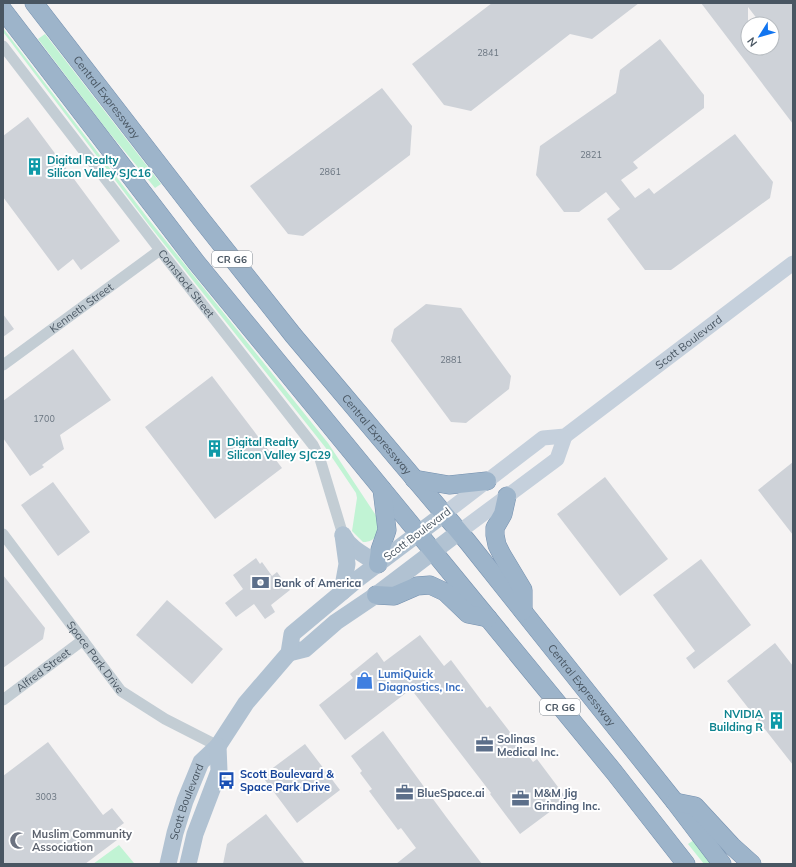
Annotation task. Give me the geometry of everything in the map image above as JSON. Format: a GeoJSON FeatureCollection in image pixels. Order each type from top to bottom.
{"type":"FeatureCollection","features":[{"type":"Feature","properties":{"kind":"highway","name":"Central Expressway"},"geometry":{"type":"LineString","coordinates":[[34,3],[196,213],[288,329],[459,532],[675,802],[722,864]]}},
{"type":"Feature","properties":{"kind":"highway","name":"CR G6"},"geometry":{"type":"LineString","coordinates":[[3,10],[158,214],[434,551],[686,864]]}},
{"type":"Feature","properties":{"kind":"highway"},"geometry":{"type":"LineString","coordinates":[[414,479],[449,485],[487,481]]}},
{"type":"Feature","properties":{"kind":"highway"},"geometry":{"type":"LineString","coordinates":[[378,564],[380,550],[387,530],[382,489]]}},
{"type":"Feature","properties":{"kind":"highway"},"geometry":{"type":"LineString","coordinates":[[507,496],[503,514],[495,528],[494,535],[502,556],[523,590],[523,611]]}},
{"type":"Feature","properties":{"kind":"highway"},"geometry":{"type":"LineString","coordinates":[[376,595],[394,596],[417,586],[430,585],[445,592],[468,614],[488,618]]}},
{"type":"Feature","properties":{"kind":"highway"},"geometry":{"type":"LineString","coordinates":[[675,802],[694,806],[732,846],[752,864]]}},
{"type":"Feature","properties":{"kind":"main road","name":"Scott Boulevard"},"geometry":{"type":"LineString","coordinates":[[168,864],[175,833],[191,785],[201,762],[218,746],[250,697],[289,653],[292,634],[342,592],[543,438],[565,436],[793,263]]}},
{"type":"Feature","properties":{"kind":"main road","name":"Scott Boulevard"},"geometry":{"type":"LineString","coordinates":[[289,653],[305,649],[336,622],[376,595],[557,459],[565,436]]}},
{"type":"Feature","properties":{"kind":"main road"},"geometry":{"type":"LineString","coordinates":[[343,535],[346,541],[355,549],[378,564]]}},
{"type":"Feature","properties":{"kind":"main road"},"geometry":{"type":"LineString","coordinates":[[342,592],[347,564],[343,535]]}},
{"type":"Feature","properties":{"kind":"main road","name":"Scott Boulevard"},"geometry":{"type":"LineString","coordinates":[[188,864],[195,834],[219,771],[218,746]]}},
{"type":"Feature","properties":{"kind":"street","name":"Comstock Street"},"geometry":{"type":"LineString","coordinates":[[3,46],[313,445],[320,459],[343,535]]}},
{"type":"Feature","properties":{"kind":"street","name":"Kenneth Street"},"geometry":{"type":"LineString","coordinates":[[3,365],[160,250]]}},
{"type":"Feature","properties":{"kind":"street","name":"Space Park Drive"},"geometry":{"type":"LineString","coordinates":[[3,534],[121,691],[165,719],[218,746]]}},
{"type":"Feature","properties":{"kind":"street","name":"Alfred Street"},"geometry":{"type":"LineString","coordinates":[[3,700],[83,640]]}},
{"type":"Feature","properties":{"kind":"green space"},"geometry":{"type":"Polygon","coordinates":[[[3,28],[150,221],[328,443],[379,520],[376,536],[372,540],[363,542],[352,531],[357,498],[356,493],[325,447],[149,225],[3,32],[3,28]]]}},
{"type":"Feature","properties":{"kind":"green space"},"geometry":{"type":"Polygon","coordinates":[[[45,34],[161,184],[155,188],[107,130],[38,39],[45,34]]]}},
{"type":"Feature","properties":{"kind":"green space"},"geometry":{"type":"Polygon","coordinates":[[[694,840],[714,864],[704,864],[688,844],[694,840]]]}},
{"type":"Feature","properties":{"kind":"green space"},"geometry":{"type":"Polygon","coordinates":[[[119,845],[134,863],[93,864],[119,845]]]}},
{"type":"Feature","properties":{"kind":"building"},"geometry":{"type":"Polygon","coordinates":[[[492,3],[639,3],[592,39],[570,34],[471,111],[444,105],[412,64],[492,3]]]}},
{"type":"Feature","properties":{"kind":"building"},"geometry":{"type":"Polygon","coordinates":[[[701,3],[793,3],[793,124],[741,56],[780,56],[780,16],[755,16],[748,7],[748,16],[740,16],[740,54],[701,3]]]}},
{"type":"Feature","properties":{"kind":"building"},"geometry":{"type":"Polygon","coordinates":[[[660,39],[704,95],[704,108],[633,162],[638,168],[621,180],[635,198],[649,188],[654,194],[735,134],[773,182],[770,198],[671,270],[645,270],[607,219],[620,209],[606,192],[579,212],[564,212],[536,175],[540,146],[616,93],[620,70],[660,39]]]}},
{"type":"Feature","properties":{"kind":"building"},"geometry":{"type":"Polygon","coordinates":[[[382,88],[412,126],[410,155],[303,236],[288,234],[250,186],[382,88]]]}},
{"type":"Feature","properties":{"kind":"building","name":"Digital Realty Silicon Valley SJC16"},"geometry":{"type":"Polygon","coordinates":[[[28,117],[120,241],[81,270],[73,259],[58,271],[3,197],[3,136],[28,117]]]}},
{"type":"Feature","properties":{"kind":"building"},"geometry":{"type":"Polygon","coordinates":[[[426,304],[461,308],[511,376],[509,389],[466,423],[451,422],[391,341],[394,329],[426,304]]]}},
{"type":"Feature","properties":{"kind":"building"},"geometry":{"type":"Polygon","coordinates":[[[3,314],[14,329],[3,337],[3,314]]]}},
{"type":"Feature","properties":{"kind":"building"},"geometry":{"type":"Polygon","coordinates":[[[73,349],[111,400],[60,435],[64,449],[42,465],[44,467],[30,476],[3,438],[3,401],[73,349]]]}},
{"type":"Feature","properties":{"kind":"building","name":"Digital Realty Silicon Valley SJC29"},"geometry":{"type":"Polygon","coordinates":[[[212,376],[282,468],[215,519],[145,427],[212,376]]]}},
{"type":"Feature","properties":{"kind":"building"},"geometry":{"type":"Polygon","coordinates":[[[793,462],[793,535],[758,490],[793,462]]]}},
{"type":"Feature","properties":{"kind":"building"},"geometry":{"type":"Polygon","coordinates":[[[605,477],[668,559],[620,596],[557,514],[605,477]]]}},
{"type":"Feature","properties":{"kind":"building"},"geometry":{"type":"Polygon","coordinates":[[[53,482],[90,532],[58,556],[21,505],[53,482]]]}},
{"type":"Feature","properties":{"kind":"building","name":"Bank of America"},"geometry":{"type":"Polygon","coordinates":[[[256,558],[260,564],[262,562],[272,576],[277,572],[290,590],[271,605],[275,612],[265,619],[254,604],[236,617],[225,603],[243,589],[233,575],[256,558]]]}},
{"type":"Feature","properties":{"kind":"building"},"geometry":{"type":"Polygon","coordinates":[[[701,559],[751,625],[694,669],[686,658],[695,651],[653,595],[701,559]]]}},
{"type":"Feature","properties":{"kind":"building"},"geometry":{"type":"Polygon","coordinates":[[[3,575],[45,628],[43,639],[3,668],[3,575]]]}},
{"type":"Feature","properties":{"kind":"building"},"geometry":{"type":"Polygon","coordinates":[[[167,600],[223,649],[192,684],[136,635],[167,600]]]}},
{"type":"Feature","properties":{"kind":"building"},"geometry":{"type":"Polygon","coordinates":[[[420,635],[444,666],[451,660],[487,708],[490,706],[533,762],[537,759],[567,799],[520,834],[490,794],[491,793],[411,689],[345,740],[319,705],[353,678],[350,674],[377,652],[384,662],[420,635]]]}},
{"type":"Feature","properties":{"kind":"building","name":"NVIDIA Building R"},"geometry":{"type":"Polygon","coordinates":[[[775,643],[793,666],[793,765],[727,681],[775,643]]]}},
{"type":"Feature","properties":{"kind":"building"},"geometry":{"type":"Polygon","coordinates":[[[383,731],[482,864],[396,864],[416,848],[401,828],[398,830],[369,791],[372,789],[360,773],[362,771],[351,756],[383,731]]]}},
{"type":"Feature","properties":{"kind":"building"},"geometry":{"type":"Polygon","coordinates":[[[48,742],[103,815],[112,808],[124,823],[116,829],[121,837],[85,864],[3,864],[3,776],[48,742]]]}},
{"type":"Feature","properties":{"kind":"building"},"geometry":{"type":"Polygon","coordinates":[[[305,744],[340,790],[297,823],[262,776],[305,744]]]}},
{"type":"Feature","properties":{"kind":"building"},"geometry":{"type":"Polygon","coordinates":[[[266,814],[305,864],[223,864],[227,844],[266,814]]]}},
{"type":"Feature","properties":{"kind":"place","name":"Digital Realty Silicon Valley SJC16"},"geometry":{"type":"Point","coordinates":[34,166]}},
{"type":"Feature","properties":{"kind":"place","name":"Digital Realty Silicon Valley SJC29"},"geometry":{"type":"Point","coordinates":[214,448]}},
{"type":"Feature","properties":{"kind":"place","name":"Bank of America"},"geometry":{"type":"Point","coordinates":[261,583]}},
{"type":"Feature","properties":{"kind":"place","name":"LumiQuick Diagnostics, Inc."},"geometry":{"type":"Point","coordinates":[365,680]}},
{"type":"Feature","properties":{"kind":"place","name":"NVIDIA Building R"},"geometry":{"type":"Point","coordinates":[776,720]}},
{"type":"Feature","properties":{"kind":"place","name":"Solinas Medical Inc."},"geometry":{"type":"Point","coordinates":[484,745]}},
{"type":"Feature","properties":{"kind":"place","name":"Scott Boulevard & Space Park Drive"},"geometry":{"type":"Point","coordinates":[227,780]}},
{"type":"Feature","properties":{"kind":"place","name":"BlueSpace.ai"},"geometry":{"type":"Point","coordinates":[404,793]}},
{"type":"Feature","properties":{"kind":"place","name":"M&M Jig Grinding Inc."},"geometry":{"type":"Point","coordinates":[521,799]}},
{"type":"Feature","properties":{"kind":"place","name":"Muslim Community Association"},"geometry":{"type":"Point","coordinates":[19,840]}}]}
